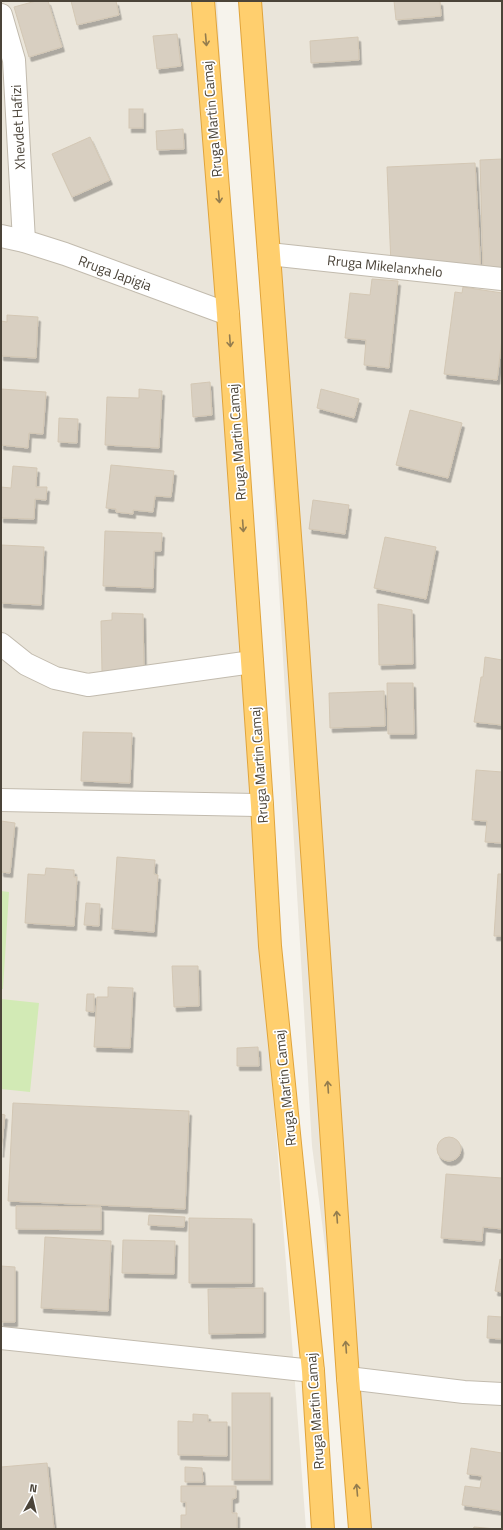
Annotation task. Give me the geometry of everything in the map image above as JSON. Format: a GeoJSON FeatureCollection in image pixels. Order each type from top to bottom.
{"type":"FeatureCollection","features":[{"type":"Feature","properties":{"kind":"highway","name":"Rruga Martin Camaj"},"geometry":{"type":"LineString","coordinates":[[203,1],[228,314],[262,805],[270,946],[313,1371],[323,1529]]}},
{"type":"Feature","properties":{"kind":"highway"},"geometry":{"type":"LineString","coordinates":[[250,1],[296,611],[348,1378],[360,1529]]}},
{"type":"Feature","properties":{"kind":"street","name":"Xhevdet Hafizi"},"geometry":{"type":"LineString","coordinates":[[1,15],[14,60],[24,241]]}},
{"type":"Feature","properties":{"kind":"street","name":"Rruga Japigia"},"geometry":{"type":"LineString","coordinates":[[1,236],[24,241],[65,254],[228,314]]}},
{"type":"Feature","properties":{"kind":"street","name":"Rruga Mikelanxhelo"},"geometry":{"type":"LineString","coordinates":[[269,254],[502,279]]}},
{"type":"Feature","properties":{"kind":"street"},"geometry":{"type":"LineString","coordinates":[[1,644],[26,664],[55,678],[88,685],[252,662]]}},
{"type":"Feature","properties":{"kind":"street"},"geometry":{"type":"LineString","coordinates":[[1,800],[262,805]]}},
{"type":"Feature","properties":{"kind":"street"},"geometry":{"type":"LineString","coordinates":[[1,1338],[313,1371]]}},
{"type":"Feature","properties":{"kind":"street"},"geometry":{"type":"LineString","coordinates":[[348,1378],[464,1392],[502,1394]]}},
{"type":"Feature","properties":{"kind":"shaded area"},"geometry":{"type":"Polygon","coordinates":[[[1,1],[217,1],[271,1065],[306,1529],[1,1529],[1,1]]]}},
{"type":"Feature","properties":{"kind":"shaded area"},"geometry":{"type":"Polygon","coordinates":[[[244,1],[502,1],[502,1529],[362,1529],[312,1146],[244,1]]]}},
{"type":"Feature","properties":{"kind":"green space"},"geometry":{"type":"Polygon","coordinates":[[[1,891],[9,892],[3,989],[1,989],[1,891]]]}},
{"type":"Feature","properties":{"kind":"green space"},"geometry":{"type":"Polygon","coordinates":[[[1,999],[39,1003],[30,1092],[1,1089],[1,999]]]}},
{"type":"Feature","properties":{"kind":"building"},"geometry":{"type":"Polygon","coordinates":[[[36,1],[48,1],[62,47],[29,57],[14,7],[36,1]]]}},
{"type":"Feature","properties":{"kind":"building"},"geometry":{"type":"Polygon","coordinates":[[[71,1],[116,1],[119,15],[77,25],[71,1]]]}},
{"type":"Feature","properties":{"kind":"building"},"geometry":{"type":"Polygon","coordinates":[[[394,1],[440,1],[441,16],[396,20],[394,1]]]}},
{"type":"Feature","properties":{"kind":"building"},"geometry":{"type":"Polygon","coordinates":[[[177,34],[181,66],[157,69],[153,36],[177,34]]]}},
{"type":"Feature","properties":{"kind":"building"},"geometry":{"type":"Polygon","coordinates":[[[358,37],[359,60],[311,63],[310,41],[358,37]]]}},
{"type":"Feature","properties":{"kind":"building"},"geometry":{"type":"Polygon","coordinates":[[[129,109],[143,109],[143,128],[129,128],[129,109]]]}},
{"type":"Feature","properties":{"kind":"building"},"geometry":{"type":"Polygon","coordinates":[[[183,129],[184,149],[157,150],[156,131],[183,129]]]}},
{"type":"Feature","properties":{"kind":"building"},"geometry":{"type":"Polygon","coordinates":[[[90,137],[110,180],[72,197],[52,154],[90,137]]]}},
{"type":"Feature","properties":{"kind":"building"},"geometry":{"type":"Polygon","coordinates":[[[502,159],[502,269],[483,270],[480,160],[502,159]]]}},
{"type":"Feature","properties":{"kind":"building"},"geometry":{"type":"Polygon","coordinates":[[[475,163],[481,273],[391,265],[387,167],[475,163]]]}},
{"type":"Feature","properties":{"kind":"building"},"geometry":{"type":"Polygon","coordinates":[[[372,279],[398,281],[389,368],[364,365],[366,340],[345,338],[350,293],[370,295],[372,279]]]}},
{"type":"Feature","properties":{"kind":"building"},"geometry":{"type":"Polygon","coordinates":[[[463,287],[502,293],[502,339],[497,380],[444,374],[455,292],[462,293],[463,287]]]}},
{"type":"Feature","properties":{"kind":"building"},"geometry":{"type":"Polygon","coordinates":[[[7,315],[38,317],[36,358],[1,356],[1,321],[7,322],[7,315]]]}},
{"type":"Feature","properties":{"kind":"building"},"geometry":{"type":"Polygon","coordinates":[[[210,382],[212,415],[193,417],[191,384],[210,382]]]}},
{"type":"Feature","properties":{"kind":"building"},"geometry":{"type":"Polygon","coordinates":[[[1,389],[46,392],[43,434],[29,433],[28,448],[1,445],[1,389]]]}},
{"type":"Feature","properties":{"kind":"building"},"geometry":{"type":"Polygon","coordinates":[[[139,389],[162,391],[159,448],[105,445],[107,397],[139,398],[139,389]]]}},
{"type":"Feature","properties":{"kind":"building"},"geometry":{"type":"Polygon","coordinates":[[[321,389],[359,399],[354,418],[317,408],[321,389]]]}},
{"type":"Feature","properties":{"kind":"building"},"geometry":{"type":"Polygon","coordinates":[[[410,410],[462,423],[448,478],[396,465],[410,410]]]}},
{"type":"Feature","properties":{"kind":"building"},"geometry":{"type":"Polygon","coordinates":[[[59,418],[78,419],[77,443],[58,442],[59,418]]]}},
{"type":"Feature","properties":{"kind":"building"},"geometry":{"type":"Polygon","coordinates":[[[111,465],[174,471],[171,497],[155,496],[153,512],[133,510],[133,514],[116,512],[116,509],[106,508],[111,465]]]}},
{"type":"Feature","properties":{"kind":"building"},"geometry":{"type":"Polygon","coordinates":[[[13,466],[37,468],[36,487],[47,487],[46,500],[35,499],[34,519],[1,518],[1,487],[11,488],[13,466]]]}},
{"type":"Feature","properties":{"kind":"building"},"geometry":{"type":"Polygon","coordinates":[[[313,500],[349,505],[345,534],[309,529],[313,500]]]}},
{"type":"Feature","properties":{"kind":"building"},"geometry":{"type":"Polygon","coordinates":[[[105,531],[162,533],[161,551],[154,551],[153,588],[103,586],[105,531]]]}},
{"type":"Feature","properties":{"kind":"building"},"geometry":{"type":"Polygon","coordinates":[[[385,537],[436,547],[426,599],[374,588],[385,537]]]}},
{"type":"Feature","properties":{"kind":"building"},"geometry":{"type":"Polygon","coordinates":[[[1,545],[44,547],[41,605],[1,603],[1,545]]]}},
{"type":"Feature","properties":{"kind":"building"},"geometry":{"type":"Polygon","coordinates":[[[378,604],[412,610],[413,664],[379,665],[378,604]]]}},
{"type":"Feature","properties":{"kind":"building"},"geometry":{"type":"Polygon","coordinates":[[[112,613],[143,614],[144,671],[102,672],[101,621],[112,620],[112,613]]]}},
{"type":"Feature","properties":{"kind":"building"},"geometry":{"type":"Polygon","coordinates":[[[485,657],[502,660],[502,725],[474,722],[481,677],[483,677],[485,657]]]}},
{"type":"Feature","properties":{"kind":"building"},"geometry":{"type":"Polygon","coordinates":[[[387,683],[413,683],[414,734],[388,734],[387,683]]]}},
{"type":"Feature","properties":{"kind":"building"},"geometry":{"type":"Polygon","coordinates":[[[384,691],[385,726],[330,728],[329,693],[384,691]]]}},
{"type":"Feature","properties":{"kind":"building"},"geometry":{"type":"Polygon","coordinates":[[[83,732],[132,733],[130,783],[81,781],[83,732]]]}},
{"type":"Feature","properties":{"kind":"building"},"geometry":{"type":"Polygon","coordinates":[[[476,770],[502,772],[502,843],[485,842],[487,821],[472,820],[476,770]]]}},
{"type":"Feature","properties":{"kind":"building"},"geometry":{"type":"Polygon","coordinates":[[[1,821],[15,823],[10,873],[1,872],[1,821]]]}},
{"type":"Feature","properties":{"kind":"building"},"geometry":{"type":"Polygon","coordinates":[[[117,857],[155,860],[154,874],[158,875],[154,932],[112,929],[117,857]]]}},
{"type":"Feature","properties":{"kind":"building"},"geometry":{"type":"Polygon","coordinates":[[[46,868],[74,870],[74,877],[77,877],[74,926],[25,923],[28,874],[45,875],[46,868]]]}},
{"type":"Feature","properties":{"kind":"building"},"geometry":{"type":"Polygon","coordinates":[[[498,874],[502,874],[502,936],[494,936],[498,874]]]}},
{"type":"Feature","properties":{"kind":"building"},"geometry":{"type":"Polygon","coordinates":[[[86,903],[100,904],[99,926],[84,925],[86,903]]]}},
{"type":"Feature","properties":{"kind":"building"},"geometry":{"type":"Polygon","coordinates":[[[172,966],[198,966],[199,1006],[174,1007],[172,966]]]}},
{"type":"Feature","properties":{"kind":"building"},"geometry":{"type":"Polygon","coordinates":[[[108,987],[133,988],[130,1048],[94,1047],[97,997],[108,997],[108,987]]]}},
{"type":"Feature","properties":{"kind":"building"},"geometry":{"type":"Polygon","coordinates":[[[87,994],[94,994],[94,1012],[86,1011],[87,994]]]}},
{"type":"Feature","properties":{"kind":"building"},"geometry":{"type":"Polygon","coordinates":[[[258,1047],[259,1066],[237,1066],[237,1048],[258,1047]]]}},
{"type":"Feature","properties":{"kind":"building"},"geometry":{"type":"Polygon","coordinates":[[[13,1103],[189,1111],[185,1209],[8,1201],[13,1103]]]}},
{"type":"Feature","properties":{"kind":"building"},"geometry":{"type":"Polygon","coordinates":[[[1,1114],[5,1115],[1,1153],[1,1114]]]}},
{"type":"Feature","properties":{"kind":"building"},"geometry":{"type":"Polygon","coordinates":[[[449,1137],[457,1141],[461,1149],[457,1157],[449,1161],[441,1157],[437,1149],[441,1141],[449,1137]]]}},
{"type":"Feature","properties":{"kind":"building"},"geometry":{"type":"Polygon","coordinates":[[[446,1174],[502,1178],[502,1229],[483,1227],[482,1241],[441,1238],[446,1174]]]}},
{"type":"Feature","properties":{"kind":"building"},"geometry":{"type":"Polygon","coordinates":[[[16,1206],[101,1207],[101,1230],[16,1229],[16,1206]]]}},
{"type":"Feature","properties":{"kind":"building"},"geometry":{"type":"Polygon","coordinates":[[[149,1215],[185,1217],[184,1227],[148,1225],[149,1215]]]}},
{"type":"Feature","properties":{"kind":"building"},"geometry":{"type":"Polygon","coordinates":[[[189,1218],[252,1219],[252,1283],[189,1283],[189,1218]]]}},
{"type":"Feature","properties":{"kind":"building"},"geometry":{"type":"Polygon","coordinates":[[[45,1237],[111,1241],[108,1311],[41,1308],[45,1237]]]}},
{"type":"Feature","properties":{"kind":"building"},"geometry":{"type":"Polygon","coordinates":[[[123,1240],[175,1241],[174,1274],[122,1273],[123,1240]]]}},
{"type":"Feature","properties":{"kind":"building"},"geometry":{"type":"Polygon","coordinates":[[[500,1259],[502,1260],[502,1292],[495,1291],[500,1259]]]}},
{"type":"Feature","properties":{"kind":"building"},"geometry":{"type":"Polygon","coordinates":[[[1,1266],[15,1267],[15,1322],[1,1322],[1,1266]]]}},
{"type":"Feature","properties":{"kind":"building"},"geometry":{"type":"Polygon","coordinates":[[[263,1288],[263,1333],[209,1334],[208,1289],[263,1288]]]}},
{"type":"Feature","properties":{"kind":"building"},"geometry":{"type":"Polygon","coordinates":[[[488,1316],[502,1317],[502,1339],[487,1338],[488,1316]]]}},
{"type":"Feature","properties":{"kind":"building"},"geometry":{"type":"Polygon","coordinates":[[[232,1393],[270,1393],[270,1480],[232,1480],[232,1393]]]}},
{"type":"Feature","properties":{"kind":"building"},"geometry":{"type":"Polygon","coordinates":[[[193,1414],[208,1415],[208,1422],[227,1422],[227,1456],[178,1455],[178,1421],[193,1422],[193,1414]]]}},
{"type":"Feature","properties":{"kind":"building"},"geometry":{"type":"Polygon","coordinates":[[[471,1448],[502,1453],[502,1511],[462,1505],[465,1486],[480,1488],[482,1476],[467,1474],[471,1448]]]}},
{"type":"Feature","properties":{"kind":"building"},"geometry":{"type":"Polygon","coordinates":[[[47,1463],[54,1529],[1,1529],[1,1467],[47,1463]]]}},
{"type":"Feature","properties":{"kind":"building"},"geometry":{"type":"Polygon","coordinates":[[[185,1467],[202,1468],[203,1482],[185,1482],[185,1467]]]}},
{"type":"Feature","properties":{"kind":"building"},"geometry":{"type":"Polygon","coordinates":[[[181,1486],[236,1486],[236,1498],[232,1499],[232,1513],[237,1513],[237,1529],[181,1529],[181,1515],[186,1515],[186,1502],[181,1502],[181,1486]]]}},
{"type":"Feature","properties":{"kind":"building"},"geometry":{"type":"Polygon","coordinates":[[[474,1527],[497,1529],[473,1529],[474,1527]]]}}]}
